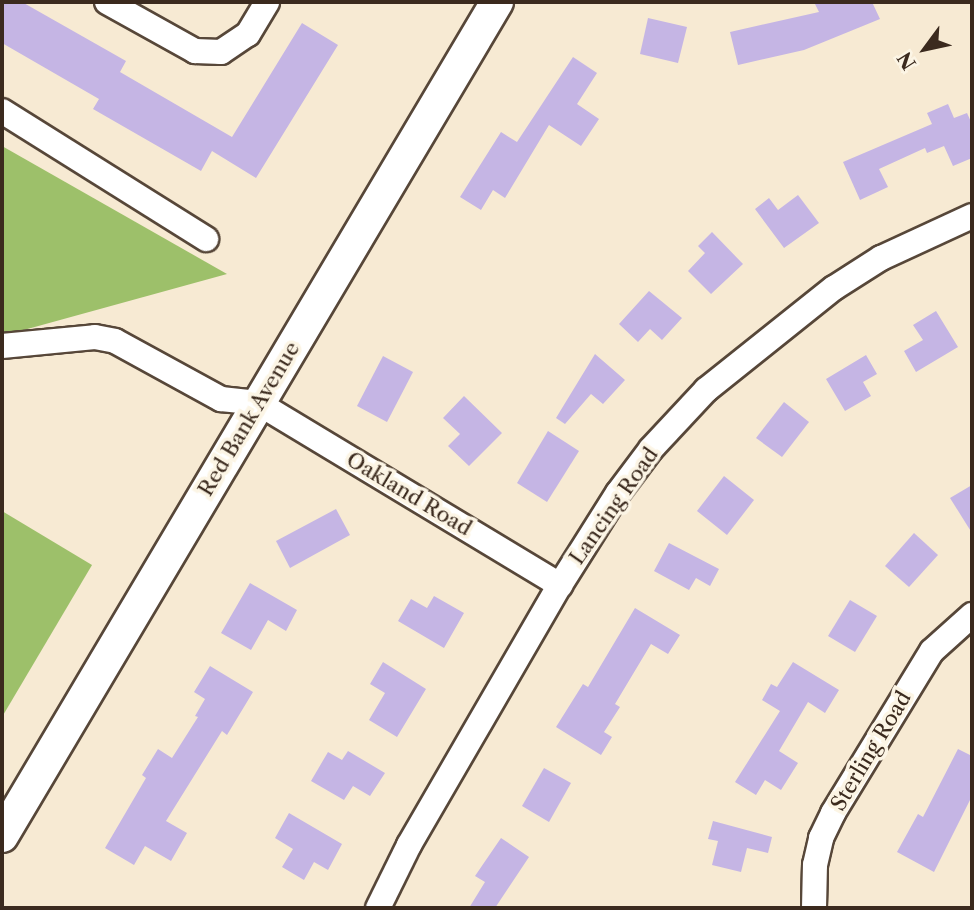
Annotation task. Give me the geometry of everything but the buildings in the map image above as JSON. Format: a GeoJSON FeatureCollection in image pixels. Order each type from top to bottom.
{"type":"FeatureCollection","features":[{"type":"Feature","properties":{"kind":"street"},"geometry":{"type":"LineString","coordinates":[[107,2],[195,51],[221,52],[248,34],[267,2]]}},
{"type":"Feature","properties":{"kind":"street","name":"Red Bank Avenue"},"geometry":{"type":"LineString","coordinates":[[2,836],[497,2]]}},
{"type":"Feature","properties":{"kind":"street"},"geometry":{"type":"LineString","coordinates":[[2,111],[205,239]]}},
{"type":"Feature","properties":{"kind":"street","name":"Lancing Road"},"geometry":{"type":"LineString","coordinates":[[378,908],[409,845],[560,585],[633,471],[706,390],[858,272],[905,246],[972,216]]}},
{"type":"Feature","properties":{"kind":"street"},"geometry":{"type":"LineString","coordinates":[[2,346],[106,338],[221,399],[258,403]]}},
{"type":"Feature","properties":{"kind":"street","name":"Oakland Road"},"geometry":{"type":"LineString","coordinates":[[258,403],[560,585]]}},
{"type":"Feature","properties":{"kind":"street","name":"Sterling Road"},"geometry":{"type":"LineString","coordinates":[[814,908],[815,865],[821,838],[833,813],[932,652],[972,615]]}},
{"type":"Feature","properties":{"kind":"green space"},"geometry":{"type":"Polygon","coordinates":[[[2,146],[227,274],[2,336],[2,146]]]}},
{"type":"Feature","properties":{"kind":"green space"},"geometry":{"type":"Polygon","coordinates":[[[2,511],[92,565],[2,717],[2,511]]]}}]}
